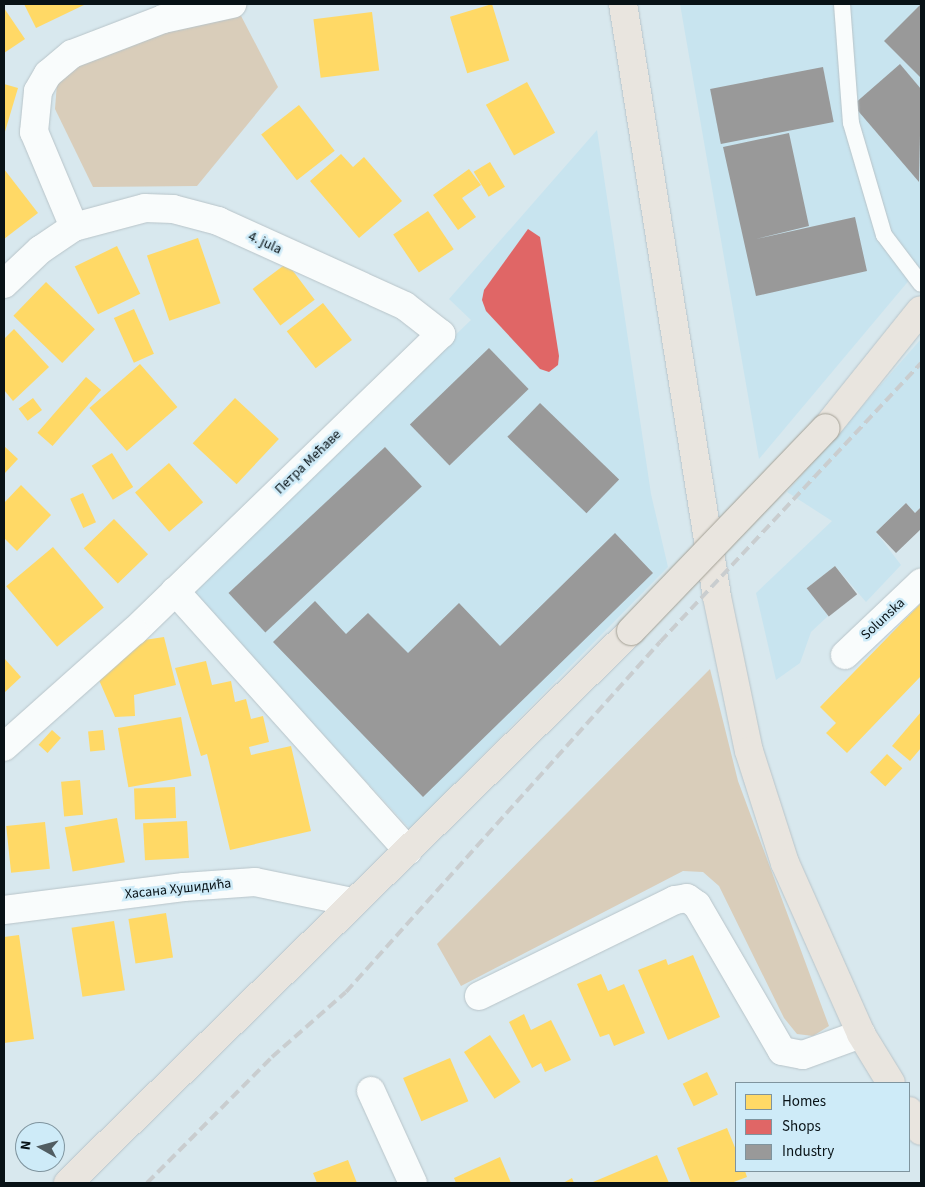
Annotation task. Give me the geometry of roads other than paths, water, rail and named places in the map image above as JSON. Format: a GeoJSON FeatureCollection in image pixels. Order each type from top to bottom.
{"type":"FeatureCollection","features":[{"type":"Feature","properties":{"kind":"main road"},"geometry":{"type":"LineString","coordinates":[[623,4],[717,597],[749,751],[784,863],[861,1034],[891,1082]]}},
{"type":"Feature","properties":{"kind":"main road"},"geometry":{"type":"LineString","coordinates":[[68,1183],[352,902],[408,851],[631,631],[826,428],[921,310]]}},
{"type":"Feature","properties":{"kind":"main road"},"geometry":{"type":"LineString","coordinates":[[910,1113],[921,1131]]}},
{"type":"Feature","properties":{"kind":"street"},"geometry":{"type":"LineString","coordinates":[[74,227],[34,132],[38,91],[48,74],[80,51],[163,19],[232,4]]}},
{"type":"Feature","properties":{"kind":"street","name":"4. jula"},"geometry":{"type":"LineString","coordinates":[[4,284],[40,250],[74,227],[146,208],[218,221],[405,306],[442,334]]}},
{"type":"Feature","properties":{"kind":"street","name":"Петра Мећаве"},"geometry":{"type":"LineString","coordinates":[[4,747],[175,590],[442,334]]}},
{"type":"Feature","properties":{"kind":"street","name":"Solunska"},"geometry":{"type":"LineString","coordinates":[[845,655],[921,582]]}},
{"type":"Feature","properties":{"kind":"street"},"geometry":{"type":"LineString","coordinates":[[175,590],[408,851]]}},
{"type":"Feature","properties":{"kind":"street","name":"Хасана Хушидића"},"geometry":{"type":"LineString","coordinates":[[4,910],[184,886],[255,882],[352,902]]}},
{"type":"Feature","properties":{"kind":"street"},"geometry":{"type":"LineString","coordinates":[[479,996],[675,900],[687,898],[697,905],[782,1051],[803,1055],[861,1034]]}},
{"type":"Feature","properties":{"kind":"street"},"geometry":{"type":"LineString","coordinates":[[371,1091],[413,1183]]}},
{"type":"Feature","properties":{"kind":"lane"},"geometry":{"type":"LineString","coordinates":[[842,4],[851,123],[884,235],[921,284]]}},
{"type":"Feature","properties":{"kind":"railway"},"geometry":{"type":"LineString","coordinates":[[147,1183],[272,1057],[346,992],[660,642],[921,363]]}}]}
